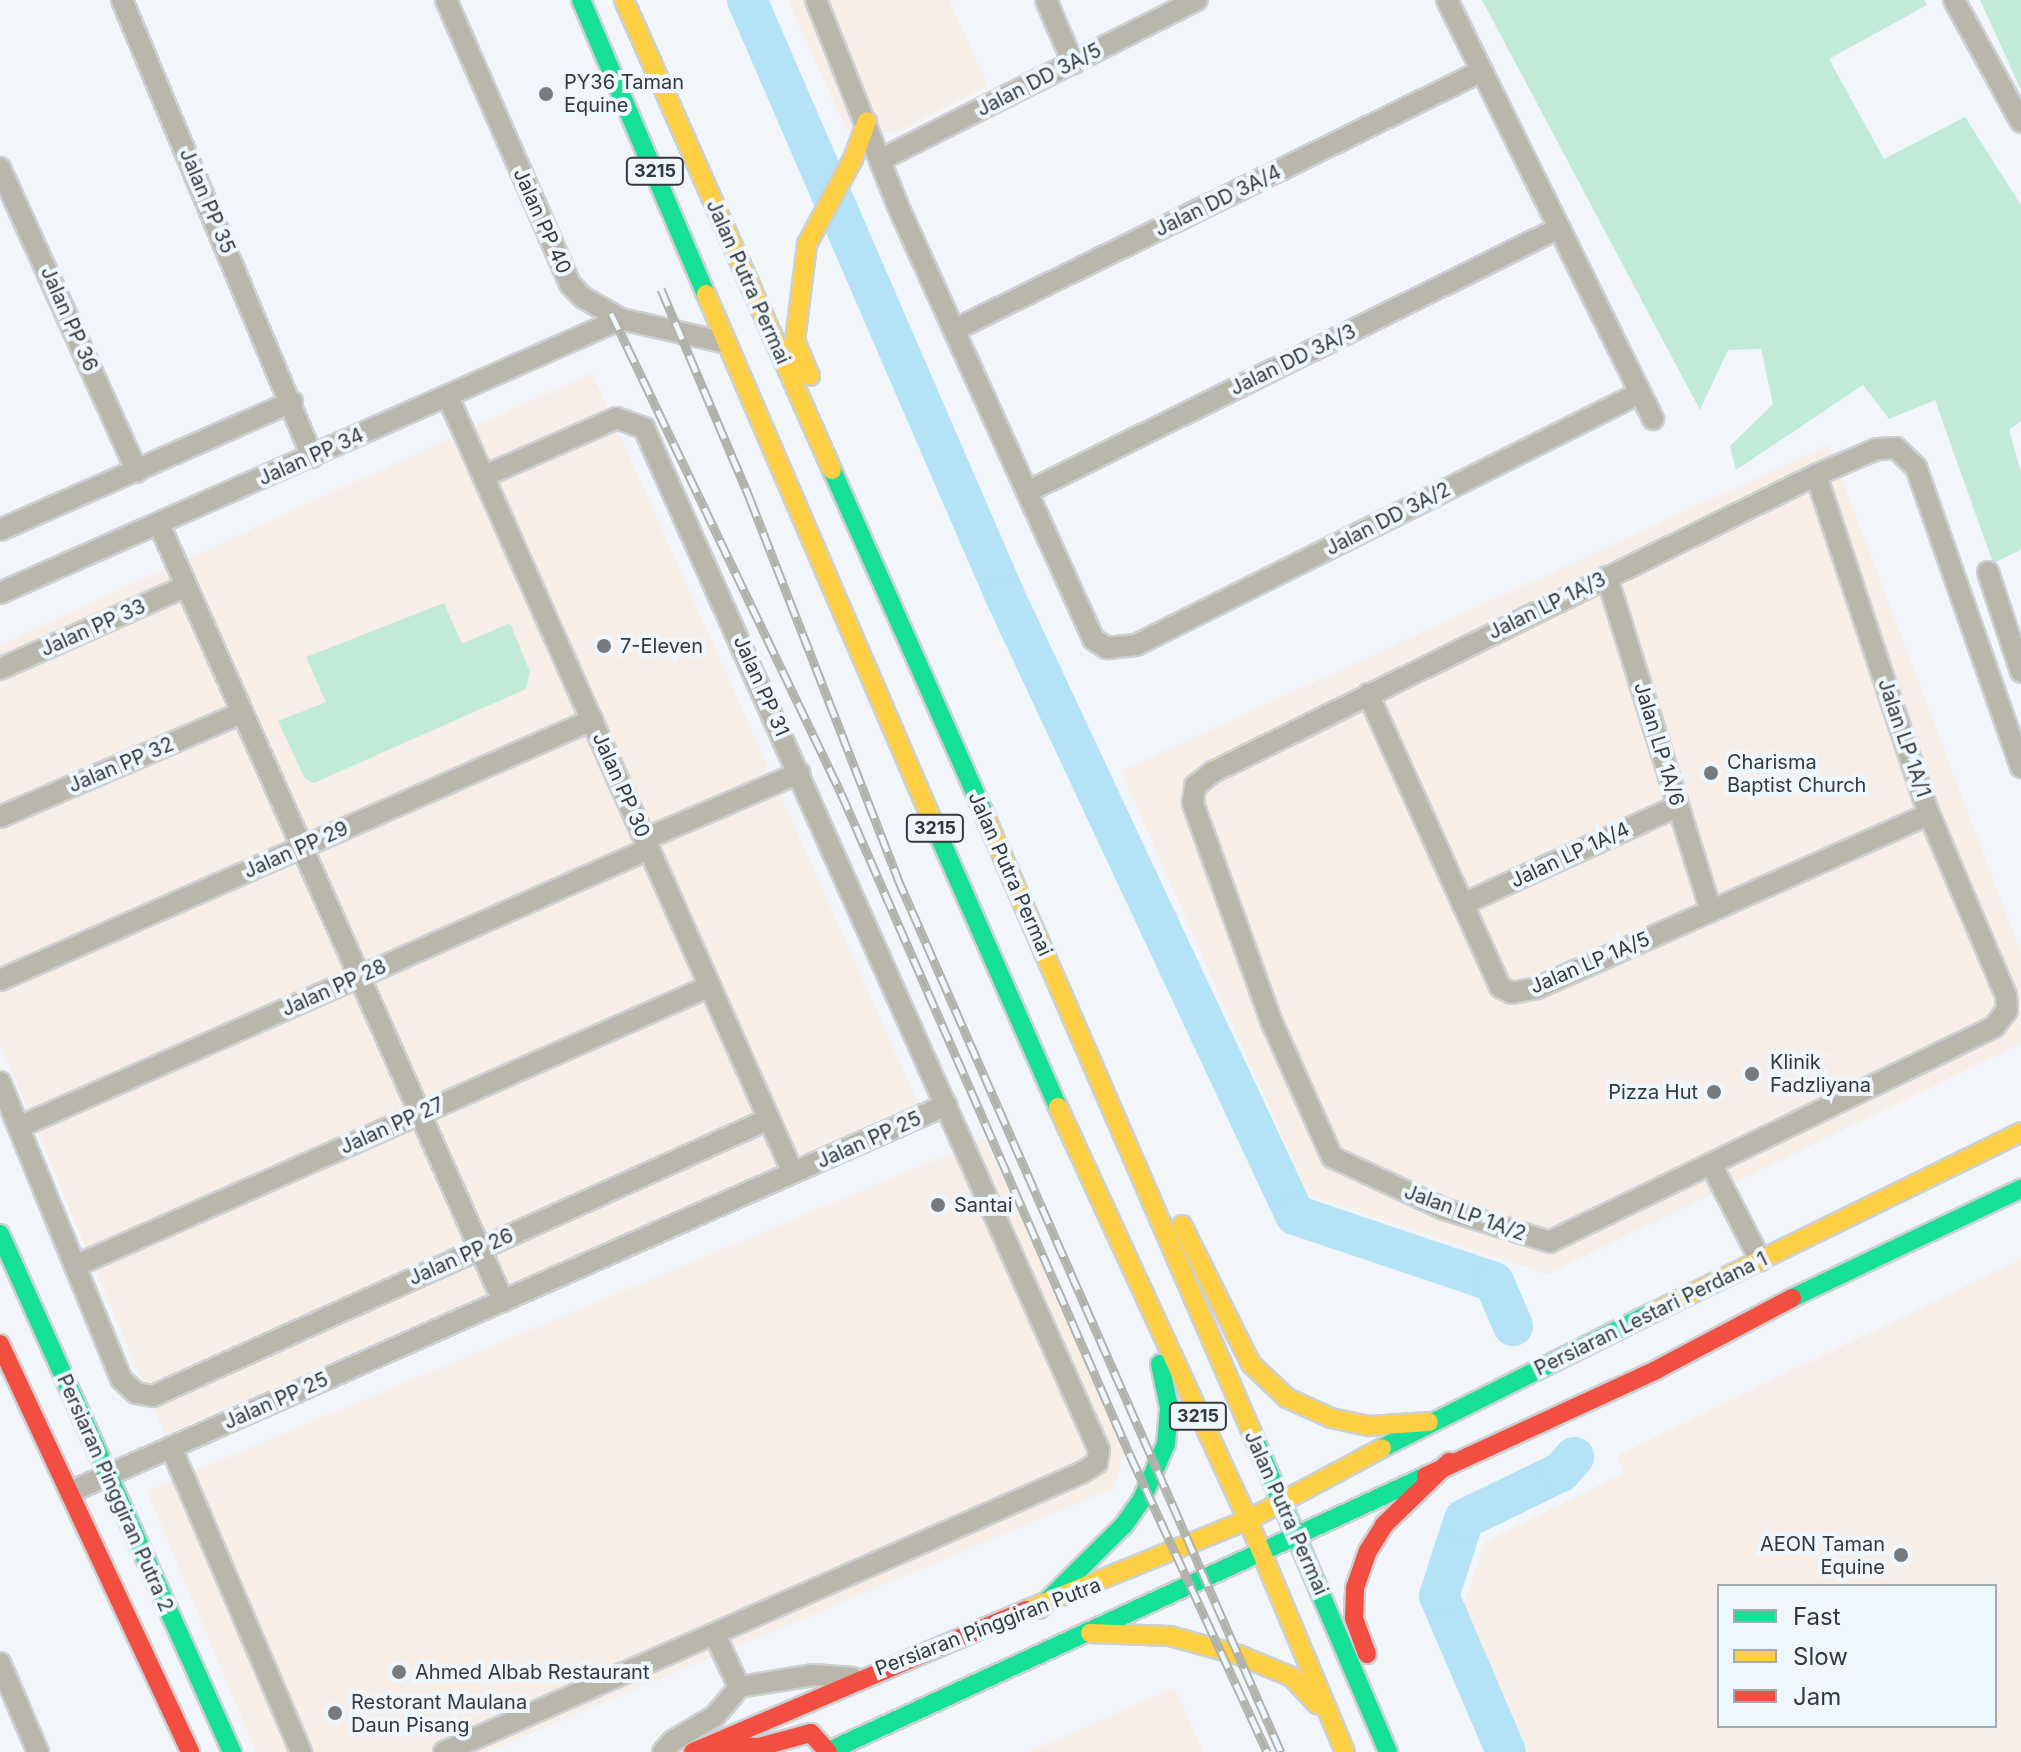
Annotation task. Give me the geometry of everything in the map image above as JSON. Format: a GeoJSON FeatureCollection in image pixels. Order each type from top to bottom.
{"type":"FeatureCollection","features":[{"type":"Feature","properties":{"kind":"main road","name":"Jalan Putra Permai"},"geometry":{"type":"LineString","coordinates":[[581,0],[726,343],[1148,1311],[1248,1520],[1345,1752]]}},
{"type":"Feature","properties":{"kind":"main road","name":"Jalan Putra Permai"},"geometry":{"type":"LineString","coordinates":[[624,0],[1117,1121],[1232,1395],[1283,1501],[1388,1752]]}},
{"type":"Feature","properties":{"kind":"main road"},"geometry":{"type":"LineString","coordinates":[[867,121],[853,159],[807,244],[795,341],[886,554],[917,667]]}},
{"type":"Feature","properties":{"kind":"main road"},"geometry":{"type":"LineString","coordinates":[[1117,1121],[1183,1228],[1251,1364],[1287,1398],[1331,1418],[1369,1426],[1429,1422]]}},
{"type":"Feature","properties":{"kind":"main road","name":"Persiaran Lestari Perdana 1"},"geometry":{"type":"LineString","coordinates":[[1283,1501],[1429,1422],[2021,1132]]}},
{"type":"Feature","properties":{"kind":"main road"},"geometry":{"type":"LineString","coordinates":[[1297,1537],[1449,1462],[1689,1354],[1810,1288],[2021,1189]]}},
{"type":"Feature","properties":{"kind":"main road","name":"Persiaran Pinggiran Putra 2"},"geometry":{"type":"LineString","coordinates":[[0,1234],[232,1752]]}},
{"type":"Feature","properties":{"kind":"main road"},"geometry":{"type":"LineString","coordinates":[[1039,1609],[1124,1525],[1166,1444],[1169,1407],[1148,1311]]}},
{"type":"Feature","properties":{"kind":"main road","name":"Persiaran Pinggiran Putra 2"},"geometry":{"type":"LineString","coordinates":[[0,1344],[7,1378],[70,1492],[190,1752]]}},
{"type":"Feature","properties":{"kind":"main road"},"geometry":{"type":"LineString","coordinates":[[1401,1752],[1354,1619],[1355,1588],[1384,1525],[1449,1462]]}},
{"type":"Feature","properties":{"kind":"main road","name":"Persiaran Pinggiran Putra"},"geometry":{"type":"LineString","coordinates":[[701,1748],[857,1678],[1039,1609],[1248,1520],[1283,1501]]}},
{"type":"Feature","properties":{"kind":"main road","name":"Persiaran Pinggiran Putra"},"geometry":{"type":"LineString","coordinates":[[827,1752],[1297,1537]]}},
{"type":"Feature","properties":{"kind":"main road"},"geometry":{"type":"LineString","coordinates":[[1090,1633],[1170,1636],[1239,1655],[1292,1677],[1331,1719]]}},
{"type":"Feature","properties":{"kind":"main road"},"geometry":{"type":"LineString","coordinates":[[701,1748],[759,1747],[811,1733],[827,1752]]}},
{"type":"Feature","properties":{"kind":"street","name":"Jalan PP 35"},"geometry":{"type":"LineString","coordinates":[[122,0],[292,402],[312,457]]}},
{"type":"Feature","properties":{"kind":"street","name":"Jalan PP 40"},"geometry":{"type":"LineString","coordinates":[[446,0],[570,284],[591,304],[621,319],[726,343]]}},
{"type":"Feature","properties":{"kind":"street"},"geometry":{"type":"LineString","coordinates":[[816,0],[867,121],[897,204],[1027,492]]}},
{"type":"Feature","properties":{"kind":"street"},"geometry":{"type":"LineString","coordinates":[[1046,0],[1073,63]]}},
{"type":"Feature","properties":{"kind":"street","name":"Jalan DD 3A/5"},"geometry":{"type":"LineString","coordinates":[[880,160],[1197,0]]}},
{"type":"Feature","properties":{"kind":"street"},"geometry":{"type":"LineString","coordinates":[[1447,0],[1653,419]]}},
{"type":"Feature","properties":{"kind":"street"},"geometry":{"type":"LineString","coordinates":[[1954,0],[2020,119]]}},
{"type":"Feature","properties":{"kind":"street","name":"Jalan DD 3A/4"},"geometry":{"type":"LineString","coordinates":[[954,330],[1482,71]]}},
{"type":"Feature","properties":{"kind":"street","name":"Jalan PP 36"},"geometry":{"type":"LineString","coordinates":[[0,168],[137,471]]}},
{"type":"Feature","properties":{"kind":"street","name":"Jalan DD 3A/3"},"geometry":{"type":"LineString","coordinates":[[1027,492],[1559,228]]}},
{"type":"Feature","properties":{"kind":"street","name":"Jalan PP 34"},"geometry":{"type":"LineString","coordinates":[[0,593],[621,319]]}},
{"type":"Feature","properties":{"kind":"street","name":"Jalan DD 3A/2"},"geometry":{"type":"LineString","coordinates":[[1027,492],[1093,639],[1107,648],[1136,645],[1640,393]]}},
{"type":"Feature","properties":{"kind":"street","name":"Jalan PP 30"},"geometry":{"type":"LineString","coordinates":[[448,397],[793,1173]]}},
{"type":"Feature","properties":{"kind":"street"},"geometry":{"type":"LineString","coordinates":[[0,530],[292,402]]}},
{"type":"Feature","properties":{"kind":"street","name":"Jalan PP 31"},"geometry":{"type":"LineString","coordinates":[[484,476],[617,418],[644,428],[946,1105]]}},
{"type":"Feature","properties":{"kind":"street","name":"Jalan LP 1A/3"},"geometry":{"type":"LineString","coordinates":[[1193,803],[1195,786],[1213,772],[1816,475],[1877,449],[1896,448],[1916,467],[2021,767]]}},
{"type":"Feature","properties":{"kind":"street","name":"Jalan LP 1A/1"},"geometry":{"type":"LineString","coordinates":[[1816,475],[1929,814],[2006,995]]}},
{"type":"Feature","properties":{"kind":"street"},"geometry":{"type":"LineString","coordinates":[[159,524],[503,1301]]}},
{"type":"Feature","properties":{"kind":"street"},"geometry":{"type":"LineString","coordinates":[[1988,572],[2021,672]]}},
{"type":"Feature","properties":{"kind":"street","name":"Jalan LP 1A/6"},"geometry":{"type":"LineString","coordinates":[[1607,577],[1711,911]]}},
{"type":"Feature","properties":{"kind":"street","name":"Jalan PP 33"},"geometry":{"type":"LineString","coordinates":[[0,669],[186,586]]}},
{"type":"Feature","properties":{"kind":"street","name":"Jalan LP 1A/5"},"geometry":{"type":"LineString","coordinates":[[1368,694],[1500,987],[1512,993],[1537,988],[1929,814]]}},
{"type":"Feature","properties":{"kind":"street","name":"Jalan PP 32"},"geometry":{"type":"LineString","coordinates":[[0,817],[242,713]]}},
{"type":"Feature","properties":{"kind":"street","name":"Jalan PP 29"},"geometry":{"type":"LineString","coordinates":[[0,980],[592,720]]}},
{"type":"Feature","properties":{"kind":"street","name":"Jalan PP 28"},"geometry":{"type":"LineString","coordinates":[[19,1127],[360,977],[799,773]]}},
{"type":"Feature","properties":{"kind":"street","name":"Jalan LP 1A/2"},"geometry":{"type":"LineString","coordinates":[[1193,803],[1272,1023],[1336,1160],[1444,1209],[1550,1242],[1994,1027],[2007,1010],[2006,995]]}},
{"type":"Feature","properties":{"kind":"street","name":"Jalan LP 1A/4"},"geometry":{"type":"LineString","coordinates":[[1463,904],[1678,806]]}},
{"type":"Feature","properties":{"kind":"street","name":"Jalan PP 27"},"geometry":{"type":"LineString","coordinates":[[75,1266],[710,986]]}},
{"type":"Feature","properties":{"kind":"street"},"geometry":{"type":"LineString","coordinates":[[0,1082],[75,1266]]}},
{"type":"Feature","properties":{"kind":"street","name":"Jalan PP 25"},"geometry":{"type":"LineString","coordinates":[[70,1492],[946,1105],[1099,1450],[1097,1463],[715,1635],[444,1752]]}},
{"type":"Feature","properties":{"kind":"street","name":"Jalan PP 26"},"geometry":{"type":"LineString","coordinates":[[75,1266],[121,1379],[136,1393],[153,1396],[769,1119]]}},
{"type":"Feature","properties":{"kind":"street"},"geometry":{"type":"LineString","coordinates":[[1712,1166],[1760,1260]]}},
{"type":"Feature","properties":{"kind":"street"},"geometry":{"type":"LineString","coordinates":[[171,1447],[301,1752]]}},
{"type":"Feature","properties":{"kind":"street"},"geometry":{"type":"LineString","coordinates":[[715,1635],[739,1687]]}},
{"type":"Feature","properties":{"kind":"street"},"geometry":{"type":"LineString","coordinates":[[0,1663],[38,1752]]}},
{"type":"Feature","properties":{"kind":"street"},"geometry":{"type":"LineString","coordinates":[[663,1752],[673,1741],[715,1716],[739,1687],[813,1675],[857,1678]]}},
{"type":"Feature","properties":{"kind":"shaded area"},"geometry":{"type":"Polygon","coordinates":[[[788,0],[949,0],[988,86],[897,132],[847,131],[788,0]]]}},
{"type":"Feature","properties":{"kind":"shaded area"},"geometry":{"type":"Polygon","coordinates":[[[592,373],[919,1105],[165,1435],[0,1043],[0,645],[592,373]]]}},
{"type":"Feature","properties":{"kind":"shaded area"},"geometry":{"type":"Polygon","coordinates":[[[1829,445],[2021,953],[2021,1043],[1548,1274],[1308,1195],[1121,771],[1829,445]]]}},
{"type":"Feature","properties":{"kind":"shaded area"},"geometry":{"type":"Polygon","coordinates":[[[985,1139],[1127,1443],[1114,1488],[486,1752],[256,1752],[147,1491],[985,1139]]]}},
{"type":"Feature","properties":{"kind":"shaded area"},"geometry":{"type":"Polygon","coordinates":[[[2021,1259],[2021,1752],[1529,1752],[1463,1606],[1486,1541],[1624,1473],[1617,1456],[2021,1259]]]}},
{"type":"Feature","properties":{"kind":"shaded area"},"geometry":{"type":"Polygon","coordinates":[[[1174,1688],[1204,1752],[1028,1752],[1174,1688]]]}},
{"type":"Feature","properties":{"kind":"green space"},"geometry":{"type":"Polygon","coordinates":[[[1482,0],[1924,0],[1927,5],[1829,59],[1884,159],[1965,117],[2021,205],[2021,421],[2009,430],[2021,472],[2021,550],[1993,563],[1935,400],[1889,419],[1863,385],[1736,470],[1730,446],[1773,404],[1761,349],[1728,350],[1700,410],[1482,0]]]}},
{"type":"Feature","properties":{"kind":"green space"},"geometry":{"type":"Polygon","coordinates":[[[1980,0],[2021,0],[2021,90],[1980,0]]]}},
{"type":"Feature","properties":{"kind":"green space"},"geometry":{"type":"Polygon","coordinates":[[[444,603],[462,644],[510,623],[530,672],[526,689],[314,783],[305,779],[278,721],[326,702],[306,657],[444,603]]]}},
{"type":"Feature","properties":{"kind":"waterway"},"geometry":{"type":"LineString","coordinates":[[747,0],[1005,596],[1295,1215],[1494,1282],[1513,1326]]}},
{"type":"Feature","properties":{"kind":"waterway"},"geometry":{"type":"LineString","coordinates":[[1506,1752],[1439,1596],[1464,1519],[1561,1472],[1574,1457]]}},
{"type":"Feature","properties":{"kind":"railway"},"geometry":{"type":"LineString","coordinates":[[661,289],[750,499],[897,877],[1281,1752]]}},
{"type":"Feature","properties":{"kind":"railway"},"geometry":{"type":"LineString","coordinates":[[611,313],[841,793],[1130,1455],[1267,1752]]}},
{"type":"Feature","properties":{"kind":"traffic: fast"},"geometry":{"type":"LineString","coordinates":[[581,0],[706,294]]}},
{"type":"Feature","properties":{"kind":"traffic: fast"},"geometry":{"type":"LineString","coordinates":[[832,470],[985,816]]}},
{"type":"Feature","properties":{"kind":"traffic: fast"},"geometry":{"type":"LineString","coordinates":[[932,820],[1058,1107]]}},
{"type":"Feature","properties":{"kind":"traffic: fast"},"geometry":{"type":"LineString","coordinates":[[1792,1298],[2021,1189]]}},
{"type":"Feature","properties":{"kind":"traffic: fast"},"geometry":{"type":"LineString","coordinates":[[0,1234],[232,1752]]}},
{"type":"Feature","properties":{"kind":"traffic: fast"},"geometry":{"type":"LineString","coordinates":[[1382,1448],[1650,1314]]}},
{"type":"Feature","properties":{"kind":"traffic: fast"},"geometry":{"type":"LineString","coordinates":[[1039,1609],[1124,1525],[1142,1499],[1166,1444],[1169,1407],[1160,1364]]}},
{"type":"Feature","properties":{"kind":"traffic: fast"},"geometry":{"type":"LineString","coordinates":[[1252,1433],[1388,1752]]}},
{"type":"Feature","properties":{"kind":"traffic: fast"},"geometry":{"type":"LineString","coordinates":[[827,1752],[1426,1476]]}},
{"type":"Feature","properties":{"kind":"traffic: slow"},"geometry":{"type":"LineString","coordinates":[[624,0],[832,470]]}},
{"type":"Feature","properties":{"kind":"traffic: slow"},"geometry":{"type":"LineString","coordinates":[[810,376],[795,341],[807,244],[853,159],[867,121]]}},
{"type":"Feature","properties":{"kind":"traffic: slow"},"geometry":{"type":"LineString","coordinates":[[706,294],[932,820]]}},
{"type":"Feature","properties":{"kind":"traffic: slow"},"geometry":{"type":"LineString","coordinates":[[985,816],[1252,1433]]}},
{"type":"Feature","properties":{"kind":"traffic: slow"},"geometry":{"type":"LineString","coordinates":[[1058,1107],[1248,1520],[1345,1752]]}},
{"type":"Feature","properties":{"kind":"traffic: slow"},"geometry":{"type":"LineString","coordinates":[[1650,1314],[2021,1132]]}},
{"type":"Feature","properties":{"kind":"traffic: slow"},"geometry":{"type":"LineString","coordinates":[[1182,1225],[1251,1364],[1287,1398],[1331,1418],[1369,1426],[1429,1422]]}},
{"type":"Feature","properties":{"kind":"traffic: slow"},"geometry":{"type":"LineString","coordinates":[[1026,1610],[1248,1520],[1382,1448]]}},
{"type":"Feature","properties":{"kind":"traffic: slow"},"geometry":{"type":"LineString","coordinates":[[1090,1633],[1170,1636],[1239,1655],[1292,1677],[1318,1705]]}},
{"type":"Feature","properties":{"kind":"traffic: jam"},"geometry":{"type":"LineString","coordinates":[[1426,1476],[1656,1370],[1792,1298]]}},
{"type":"Feature","properties":{"kind":"traffic: jam"},"geometry":{"type":"LineString","coordinates":[[0,1344],[190,1752]]}},
{"type":"Feature","properties":{"kind":"traffic: jam"},"geometry":{"type":"LineString","coordinates":[[1367,1654],[1354,1619],[1355,1588],[1368,1551],[1384,1525],[1449,1462]]}},
{"type":"Feature","properties":{"kind":"traffic: jam"},"geometry":{"type":"LineString","coordinates":[[693,1752],[1026,1610]]}},
{"type":"Feature","properties":{"kind":"traffic: jam"},"geometry":{"type":"LineString","coordinates":[[714,1745],[759,1747],[811,1733],[828,1752]]}},
{"type":"Feature","properties":{"kind":"place","name":"PY36 Taman Equine"},"geometry":{"type":"Point","coordinates":[546,94]}},
{"type":"Feature","properties":{"kind":"place","name":"7-Eleven"},"geometry":{"type":"Point","coordinates":[604,646]}},
{"type":"Feature","properties":{"kind":"place","name":"Charisma Baptist Church"},"geometry":{"type":"Point","coordinates":[1711,773]}},
{"type":"Feature","properties":{"kind":"place","name":"Klinik Fadzliyana"},"geometry":{"type":"Point","coordinates":[1752,1074]}},
{"type":"Feature","properties":{"kind":"place","name":"Pizza Hut"},"geometry":{"type":"Point","coordinates":[1714,1092]}},
{"type":"Feature","properties":{"kind":"place","name":"Santai"},"geometry":{"type":"Point","coordinates":[938,1205]}},
{"type":"Feature","properties":{"kind":"place","name":"AEON Taman Equine"},"geometry":{"type":"Point","coordinates":[1901,1555]}},
{"type":"Feature","properties":{"kind":"place","name":"Ahmed Albab Restaurant"},"geometry":{"type":"Point","coordinates":[399,1672]}},
{"type":"Feature","properties":{"kind":"place","name":"Restorant Maulana Daun Pisang"},"geometry":{"type":"Point","coordinates":[335,1713]}}]}
